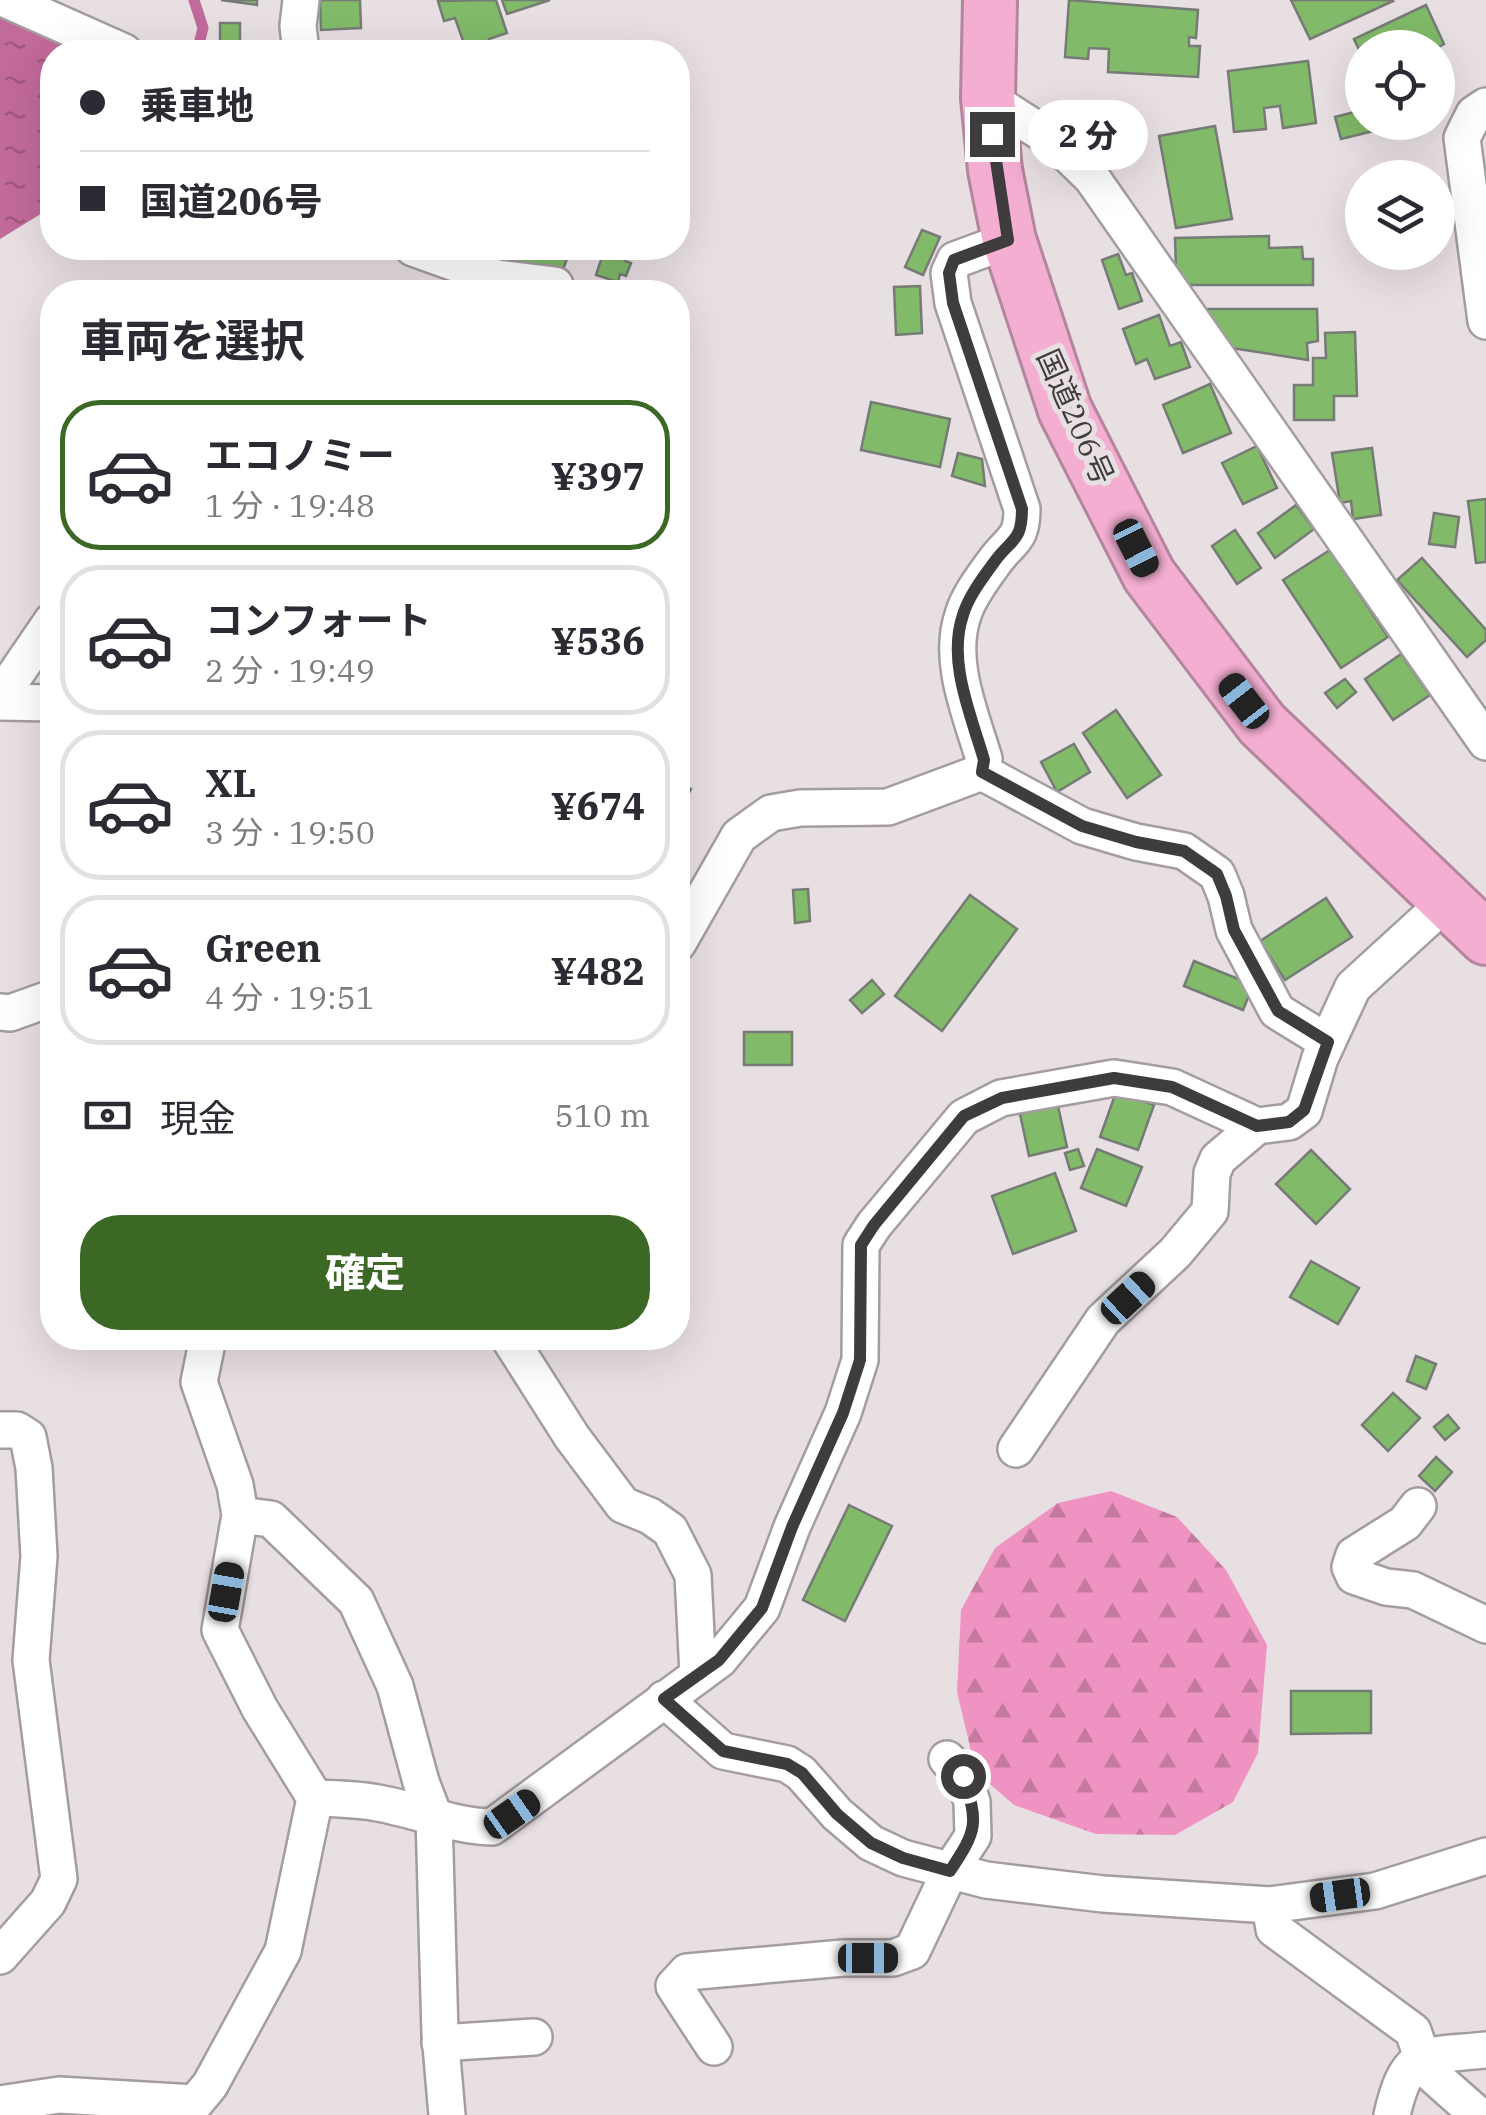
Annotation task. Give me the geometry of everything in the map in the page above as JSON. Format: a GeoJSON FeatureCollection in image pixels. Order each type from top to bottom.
{"type":"FeatureCollection","features":[{"type":"Feature","properties":{"kind":"highway","name":"国道206号"},"geometry":{"type":"LineString","coordinates":[[990,0],[988,98],[995,170],[1008,240],[1065,410],[1150,574],[1262,724],[1486,938]]}},
{"type":"Feature","properties":{"kind":"street"},"geometry":{"type":"LineString","coordinates":[[7,0],[97,40]]}},
{"type":"Feature","properties":{"kind":"street"},"geometry":{"type":"LineString","coordinates":[[300,40],[301,0]]}},
{"type":"Feature","properties":{"kind":"street"},"geometry":{"type":"LineString","coordinates":[[988,98],[1053,140],[1092,178],[1482,720]]}},
{"type":"Feature","properties":{"kind":"street"},"geometry":{"type":"LineString","coordinates":[[1486,106],[1474,114],[1462,138],[1481,244],[1486,321]]}},
{"type":"Feature","properties":{"kind":"street"},"geometry":{"type":"LineString","coordinates":[[982,772],[984,760],[962,684],[958,646],[963,614],[997,558],[1022,530],[1022,509],[953,303],[949,273],[954,260],[1008,240]]}},
{"type":"Feature","properties":{"kind":"street"},"geometry":{"type":"LineString","coordinates":[[447,260],[514,280]]}},
{"type":"Feature","properties":{"kind":"street"},"geometry":{"type":"LineString","coordinates":[[0,700],[40,639]]}},
{"type":"Feature","properties":{"kind":"street"},"geometry":{"type":"LineString","coordinates":[[0,700],[40,702]]}},
{"type":"Feature","properties":{"kind":"street"},"geometry":{"type":"LineString","coordinates":[[690,922],[739,836],[771,813],[800,808],[888,806],[982,772],[1082,826],[1184,851],[1217,874],[1234,930],[1278,1011],[1328,1042]]}},
{"type":"Feature","properties":{"kind":"street"},"geometry":{"type":"LineString","coordinates":[[315,1798],[374,1802],[464,1826],[492,1827],[719,1660],[762,1608],[792,1527],[843,1413],[860,1360],[861,1245],[964,1116],[1002,1098],[1114,1078],[1172,1087],[1257,1126],[1289,1122],[1304,1110],[1353,987],[1447,901]]}},
{"type":"Feature","properties":{"kind":"street"},"geometry":{"type":"LineString","coordinates":[[0,1012],[10,1013],[40,1002]]}},
{"type":"Feature","properties":{"kind":"street"},"geometry":{"type":"LineString","coordinates":[[1016,1449],[1104,1320],[1176,1253],[1210,1212],[1212,1174],[1218,1159],[1257,1126]]}},
{"type":"Feature","properties":{"kind":"street"},"geometry":{"type":"LineString","coordinates":[[0,2104],[59,2095],[196,2103],[283,1951],[315,1798],[260,1709],[220,1630],[240,1516],[235,1485],[199,1382],[206,1350]]}},
{"type":"Feature","properties":{"kind":"street"},"geometry":{"type":"LineString","coordinates":[[517,1350],[572,1438],[623,1504],[670,1530],[693,1575],[698,1675]]}},
{"type":"Feature","properties":{"kind":"street"},"geometry":{"type":"LineString","coordinates":[[0,1430],[17,1430],[28,1437],[34,1468],[39,1556],[31,1660],[59,1878],[48,1902],[0,1956]]}},
{"type":"Feature","properties":{"kind":"street"},"geometry":{"type":"LineString","coordinates":[[1418,1506],[1405,1523],[1354,1555],[1350,1567],[1354,1576],[1386,1587],[1413,1590],[1486,1625]]}},
{"type":"Feature","properties":{"kind":"street"},"geometry":{"type":"LineString","coordinates":[[240,1516],[272,1519],[356,1601],[396,1686],[434,1816],[440,2043],[447,2115]]}},
{"type":"Feature","properties":{"kind":"street"},"geometry":{"type":"LineString","coordinates":[[664,1699],[723,1751],[787,1764],[802,1773],[837,1814],[871,1843],[903,1858],[986,1880],[1104,1894],[1270,1904],[1376,1891],[1486,1856]]}},
{"type":"Feature","properties":{"kind":"street"},"geometry":{"type":"LineString","coordinates":[[714,2046],[674,1986],[687,1972],[843,1958],[893,1958],[912,1951],[950,1871],[973,1836],[972,1802],[963,1776],[948,1759]]}},
{"type":"Feature","properties":{"kind":"street"},"geometry":{"type":"LineString","coordinates":[[1270,1904],[1274,1929],[1413,2032],[1426,2069],[1478,2115]]}},
{"type":"Feature","properties":{"kind":"street"},"geometry":{"type":"LineString","coordinates":[[440,2043],[534,2038]]}},
{"type":"Feature","properties":{"kind":"street"},"geometry":{"type":"LineString","coordinates":[[1392,2115],[1398,2087],[1412,2063],[1422,2058],[1486,2050]]}},
{"type":"Feature","properties":{"kind":"green space"},"geometry":{"type":"Polygon","coordinates":[[[1111,1491],[1177,1517],[1226,1570],[1267,1645],[1258,1753],[1233,1802],[1175,1835],[1096,1834],[1014,1805],[976,1772],[957,1692],[961,1610],[995,1548],[1058,1503],[1111,1491]]]}},
{"type":"Feature","properties":{"kind":"water"},"geometry":{"type":"Polygon","coordinates":[[[0,18],[50,40],[40,40],[40,214],[0,239],[0,18]]]}},
{"type":"Feature","properties":{"kind":"building"},"geometry":{"type":"Polygon","coordinates":[[[221,0],[257,0],[257,5],[221,0]]]}},
{"type":"Feature","properties":{"kind":"building"},"geometry":{"type":"Polygon","coordinates":[[[320,0],[360,0],[361,28],[321,30],[320,0]]]}},
{"type":"Feature","properties":{"kind":"building"},"geometry":{"type":"Polygon","coordinates":[[[496,0],[507,33],[489,40],[463,40],[455,18],[444,21],[438,1],[496,0]]]}},
{"type":"Feature","properties":{"kind":"building"},"geometry":{"type":"Polygon","coordinates":[[[502,0],[550,0],[507,14],[502,0]]]}},
{"type":"Feature","properties":{"kind":"building"},"geometry":{"type":"Polygon","coordinates":[[[1069,0],[1198,10],[1196,38],[1189,37],[1189,46],[1200,46],[1198,77],[1108,72],[1109,49],[1089,48],[1088,59],[1065,57],[1069,0]]]}},
{"type":"Feature","properties":{"kind":"building"},"geometry":{"type":"Polygon","coordinates":[[[1291,0],[1392,0],[1393,1],[1310,39],[1291,0]]]}},
{"type":"Feature","properties":{"kind":"building"},"geometry":{"type":"Polygon","coordinates":[[[1426,5],[1438,30],[1373,30],[1426,5]]]}},
{"type":"Feature","properties":{"kind":"building"},"geometry":{"type":"Polygon","coordinates":[[[220,23],[240,23],[240,40],[220,40],[220,23]]]}},
{"type":"Feature","properties":{"kind":"building"},"geometry":{"type":"Polygon","coordinates":[[[1308,61],[1316,123],[1283,128],[1280,106],[1264,108],[1266,129],[1234,132],[1228,71],[1308,61]]]}},
{"type":"Feature","properties":{"kind":"building"},"geometry":{"type":"Polygon","coordinates":[[[1345,114],[1345,138],[1341,139],[1335,117],[1345,114]]]}},
{"type":"Feature","properties":{"kind":"building"},"geometry":{"type":"Polygon","coordinates":[[[1215,126],[1232,219],[1176,228],[1159,136],[1215,126]]]}},
{"type":"Feature","properties":{"kind":"building"},"geometry":{"type":"Polygon","coordinates":[[[922,230],[940,237],[923,275],[905,267],[922,230]]]}},
{"type":"Feature","properties":{"kind":"building"},"geometry":{"type":"Polygon","coordinates":[[[1269,236],[1269,248],[1302,247],[1303,259],[1313,259],[1313,285],[1188,285],[1176,269],[1175,238],[1269,236]]]}},
{"type":"Feature","properties":{"kind":"building"},"geometry":{"type":"Polygon","coordinates":[[[1118,254],[1126,275],[1132,273],[1142,301],[1119,309],[1102,260],[1118,254]]]}},
{"type":"Feature","properties":{"kind":"building"},"geometry":{"type":"Polygon","coordinates":[[[512,260],[567,260],[561,275],[512,260]]]}},
{"type":"Feature","properties":{"kind":"building"},"geometry":{"type":"Polygon","coordinates":[[[601,260],[631,263],[626,276],[620,274],[618,280],[596,275],[601,260]]]}},
{"type":"Feature","properties":{"kind":"building"},"geometry":{"type":"Polygon","coordinates":[[[920,286],[922,333],[896,335],[894,287],[920,286]]]}},
{"type":"Feature","properties":{"kind":"building"},"geometry":{"type":"Polygon","coordinates":[[[1206,309],[1317,309],[1318,341],[1307,343],[1308,360],[1232,348],[1207,320],[1206,309]]]}},
{"type":"Feature","properties":{"kind":"building"},"geometry":{"type":"Polygon","coordinates":[[[1159,315],[1170,346],[1181,342],[1190,367],[1155,379],[1147,359],[1136,364],[1123,329],[1159,315]]]}},
{"type":"Feature","properties":{"kind":"building"},"geometry":{"type":"Polygon","coordinates":[[[1355,332],[1357,396],[1334,396],[1334,420],[1294,420],[1294,385],[1313,385],[1313,358],[1326,358],[1325,333],[1355,332]]]}},
{"type":"Feature","properties":{"kind":"building"},"geometry":{"type":"Polygon","coordinates":[[[1210,384],[1231,433],[1183,453],[1163,405],[1210,384]]]}},
{"type":"Feature","properties":{"kind":"building"},"geometry":{"type":"Polygon","coordinates":[[[871,402],[950,419],[940,467],[861,450],[871,402]]]}},
{"type":"Feature","properties":{"kind":"building"},"geometry":{"type":"Polygon","coordinates":[[[1257,446],[1277,488],[1243,504],[1222,463],[1257,446]]]}},
{"type":"Feature","properties":{"kind":"building"},"geometry":{"type":"Polygon","coordinates":[[[1372,448],[1381,515],[1353,519],[1351,501],[1340,503],[1332,453],[1372,448]]]}},
{"type":"Feature","properties":{"kind":"building"},"geometry":{"type":"Polygon","coordinates":[[[958,453],[982,459],[985,486],[952,476],[958,453]]]}},
{"type":"Feature","properties":{"kind":"building"},"geometry":{"type":"Polygon","coordinates":[[[1486,499],[1486,562],[1476,563],[1468,501],[1486,499]]]}},
{"type":"Feature","properties":{"kind":"building"},"geometry":{"type":"Polygon","coordinates":[[[1296,505],[1314,529],[1275,558],[1258,533],[1296,505]]]}},
{"type":"Feature","properties":{"kind":"building"},"geometry":{"type":"Polygon","coordinates":[[[1434,513],[1459,517],[1455,547],[1429,544],[1434,513]]]}},
{"type":"Feature","properties":{"kind":"building"},"geometry":{"type":"Polygon","coordinates":[[[1235,530],[1261,568],[1237,584],[1212,546],[1235,530]]]}},
{"type":"Feature","properties":{"kind":"building"},"geometry":{"type":"Polygon","coordinates":[[[1330,550],[1388,637],[1341,668],[1283,580],[1330,550]]]}},
{"type":"Feature","properties":{"kind":"building"},"geometry":{"type":"Polygon","coordinates":[[[1422,558],[1486,630],[1486,640],[1467,657],[1397,580],[1422,558]]]}},
{"type":"Feature","properties":{"kind":"building"},"geometry":{"type":"Polygon","coordinates":[[[1401,654],[1430,695],[1393,720],[1365,679],[1401,654]]]}},
{"type":"Feature","properties":{"kind":"building"},"geometry":{"type":"Polygon","coordinates":[[[1345,679],[1356,692],[1337,708],[1325,693],[1345,679]]]}},
{"type":"Feature","properties":{"kind":"building"},"geometry":{"type":"Polygon","coordinates":[[[1116,710],[1161,775],[1127,798],[1083,733],[1116,710]]]}},
{"type":"Feature","properties":{"kind":"building"},"geometry":{"type":"Polygon","coordinates":[[[1074,744],[1090,772],[1057,792],[1041,762],[1074,744]]]}},
{"type":"Feature","properties":{"kind":"building"},"geometry":{"type":"Polygon","coordinates":[[[808,889],[810,921],[795,923],[793,890],[808,889]]]}},
{"type":"Feature","properties":{"kind":"building"},"geometry":{"type":"Polygon","coordinates":[[[970,895],[1017,929],[942,1031],[895,996],[970,895]]]}},
{"type":"Feature","properties":{"kind":"building"},"geometry":{"type":"Polygon","coordinates":[[[1326,898],[1352,937],[1285,980],[1260,941],[1326,898]]]}},
{"type":"Feature","properties":{"kind":"building"},"geometry":{"type":"Polygon","coordinates":[[[1194,961],[1253,985],[1243,1010],[1184,986],[1194,961]]]}},
{"type":"Feature","properties":{"kind":"building"},"geometry":{"type":"Polygon","coordinates":[[[872,980],[884,994],[862,1013],[850,1000],[872,980]]]}},
{"type":"Feature","properties":{"kind":"building"},"geometry":{"type":"Polygon","coordinates":[[[744,1032],[792,1032],[792,1065],[744,1065],[744,1032]]]}},
{"type":"Feature","properties":{"kind":"building"},"geometry":{"type":"Polygon","coordinates":[[[1116,1092],[1154,1105],[1138,1150],[1100,1137],[1116,1092]]]}},
{"type":"Feature","properties":{"kind":"building"},"geometry":{"type":"Polygon","coordinates":[[[1058,1106],[1067,1147],[1029,1156],[1020,1114],[1058,1106]]]}},
{"type":"Feature","properties":{"kind":"building"},"geometry":{"type":"Polygon","coordinates":[[[1078,1149],[1084,1166],[1070,1170],[1065,1153],[1078,1149]]]}},
{"type":"Feature","properties":{"kind":"building"},"geometry":{"type":"Polygon","coordinates":[[[1097,1149],[1142,1167],[1126,1206],[1081,1188],[1097,1149]]]}},
{"type":"Feature","properties":{"kind":"building"},"geometry":{"type":"Polygon","coordinates":[[[1311,1150],[1350,1189],[1316,1224],[1276,1184],[1311,1150]]]}},
{"type":"Feature","properties":{"kind":"building"},"geometry":{"type":"Polygon","coordinates":[[[1055,1173],[1076,1231],[1013,1254],[992,1196],[1055,1173]]]}},
{"type":"Feature","properties":{"kind":"building"},"geometry":{"type":"Polygon","coordinates":[[[1311,1261],[1359,1288],[1338,1324],[1290,1297],[1311,1261]]]}},
{"type":"Feature","properties":{"kind":"building"},"geometry":{"type":"Polygon","coordinates":[[[1416,1356],[1436,1364],[1426,1389],[1407,1381],[1416,1356]]]}},
{"type":"Feature","properties":{"kind":"building"},"geometry":{"type":"Polygon","coordinates":[[[1393,1393],[1420,1418],[1388,1451],[1362,1425],[1393,1393]]]}},
{"type":"Feature","properties":{"kind":"building"},"geometry":{"type":"Polygon","coordinates":[[[1448,1415],[1459,1428],[1445,1440],[1434,1427],[1448,1415]]]}},
{"type":"Feature","properties":{"kind":"building"},"geometry":{"type":"Polygon","coordinates":[[[1436,1457],[1452,1472],[1435,1491],[1419,1476],[1436,1457]]]}},
{"type":"Feature","properties":{"kind":"building"},"geometry":{"type":"Polygon","coordinates":[[[849,1505],[892,1526],[845,1621],[803,1600],[849,1505]]]}},
{"type":"Feature","properties":{"kind":"building"},"geometry":{"type":"Polygon","coordinates":[[[1291,1691],[1371,1691],[1371,1733],[1291,1734],[1291,1691]]]}},
{"type":"Feature","properties":{"kind":"waterway"},"geometry":{"type":"LineString","coordinates":[[194,0],[203,28],[200,40]]}},
{"type":"Feature","properties":{"kind":"route"},"geometry":{"type":"LineString","coordinates":[[963,1776],[972,1802],[973,1836],[950,1871],[903,1858],[871,1843],[837,1814],[802,1773],[787,1764],[723,1751],[664,1699],[719,1660],[762,1608],[792,1527],[843,1413],[860,1360],[861,1245],[964,1116],[1002,1098],[1114,1078],[1172,1087],[1257,1126],[1289,1122],[1304,1110],[1328,1042],[1278,1011],[1234,930],[1217,874],[1184,851],[1082,826],[982,772],[984,760],[962,684],[958,646],[963,614],[997,558],[1022,530],[1022,509],[953,303],[949,273],[954,260],[1008,240],[992,134]]}}]}
